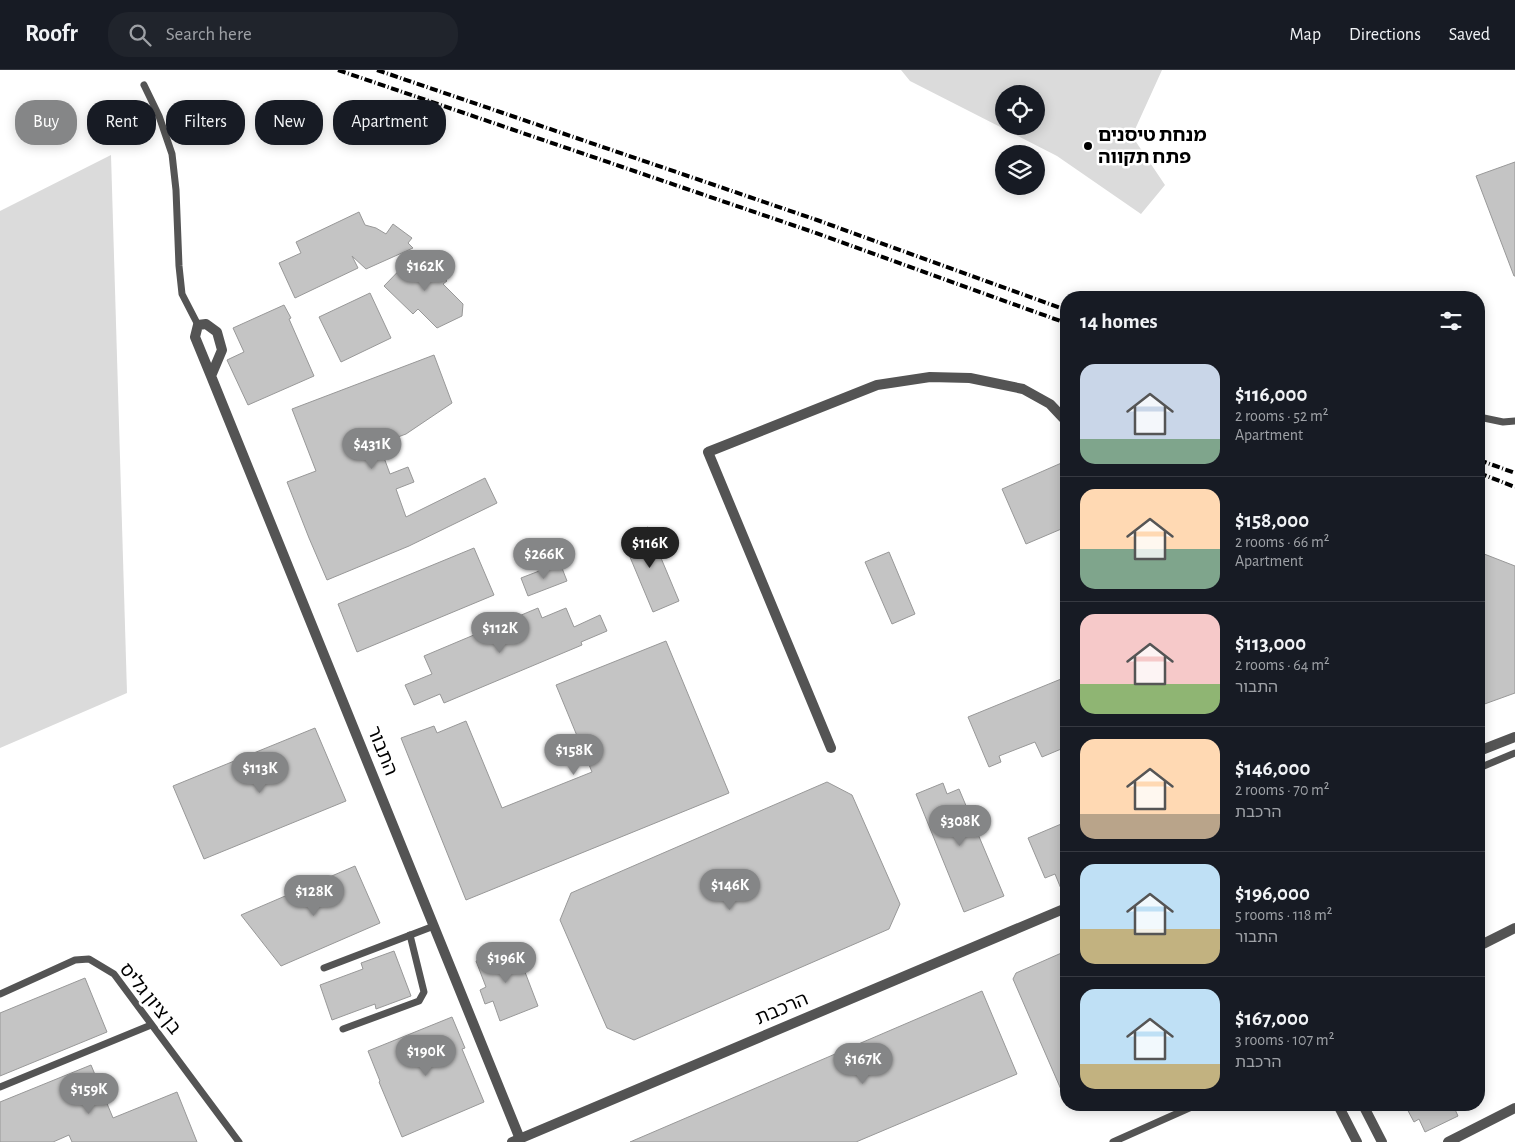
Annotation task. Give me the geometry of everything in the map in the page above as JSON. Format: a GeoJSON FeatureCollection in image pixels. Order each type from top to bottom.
{"type":"FeatureCollection","features":[{"type":"Feature","properties":{"kind":"street"},"geometry":{"type":"LineString","coordinates":[[198,326],[206,324],[217,332],[222,350],[210,376]]}},
{"type":"Feature","properties":{"kind":"street","name":"התבור"},"geometry":{"type":"LineString","coordinates":[[198,326],[195,337],[210,376],[434,926],[516,1140]]}},
{"type":"Feature","properties":{"kind":"street"},"geometry":{"type":"LineString","coordinates":[[830,748],[708,452],[877,385],[930,377],[970,378],[1023,389],[1050,404],[1060,415]]}},
{"type":"Feature","properties":{"kind":"street"},"geometry":{"type":"LineString","coordinates":[[1485,749],[1515,737]]}},
{"type":"Feature","properties":{"kind":"street","name":"הרכבת"},"geometry":{"type":"LineString","coordinates":[[516,1140],[1060,911]]}},
{"type":"Feature","properties":{"kind":"street"},"geometry":{"type":"LineString","coordinates":[[1485,943],[1515,928]]}},
{"type":"Feature","properties":{"kind":"street"},"geometry":{"type":"LineString","coordinates":[[1448,1142],[1515,1108]]}},
{"type":"Feature","properties":{"kind":"street"},"geometry":{"type":"LineString","coordinates":[[1341,1111],[1357,1142]]}},
{"type":"Feature","properties":{"kind":"street"},"geometry":{"type":"LineString","coordinates":[[1366,1111],[1382,1142]]}},
{"type":"Feature","properties":{"kind":"lane"},"geometry":{"type":"LineString","coordinates":[[144,85],[160,116],[172,154],[182,294],[198,326]]}},
{"type":"Feature","properties":{"kind":"lane"},"geometry":{"type":"LineString","coordinates":[[1485,418],[1503,422],[1515,421]]}},
{"type":"Feature","properties":{"kind":"lane"},"geometry":{"type":"LineString","coordinates":[[1485,766],[1515,753]]}},
{"type":"Feature","properties":{"kind":"lane"},"geometry":{"type":"LineString","coordinates":[[324,968],[434,926]]}},
{"type":"Feature","properties":{"kind":"lane"},"geometry":{"type":"LineString","coordinates":[[343,1029],[419,1001],[424,992],[410,935]]}},
{"type":"Feature","properties":{"kind":"lane","name":"בן ציון גליס"},"geometry":{"type":"LineString","coordinates":[[0,994],[74,960],[89,959],[114,974],[239,1142]]}},
{"type":"Feature","properties":{"kind":"lane"},"geometry":{"type":"LineString","coordinates":[[0,1087],[151,1025]]}},
{"type":"Feature","properties":{"kind":"lane"},"geometry":{"type":"LineString","coordinates":[[1113,1142],[1183,1111]]}},
{"type":"Feature","properties":{"kind":"shaded area","name":"מנחת טיסנים פתח תקווה"},"geometry":{"type":"Polygon","coordinates":[[[901,70],[1162,70],[1132,136],[1165,185],[1141,214],[1057,156],[1045,150],[1045,145],[1035,145],[1016,135],[1045,135],[1045,85],[995,85],[995,124],[910,81],[901,70]]]}},
{"type":"Feature","properties":{"kind":"shaded area"},"geometry":{"type":"Polygon","coordinates":[[[111,155],[127,693],[0,748],[0,211],[111,155]]]}},
{"type":"Feature","properties":{"kind":"building"},"geometry":{"type":"Polygon","coordinates":[[[1515,162],[1515,276],[1514,276],[1476,176],[1515,162]]]}},
{"type":"Feature","properties":{"kind":"building"},"geometry":{"type":"Polygon","coordinates":[[[359,212],[365,225],[376,228],[386,234],[393,224],[412,238],[408,243],[413,248],[366,269],[352,256],[358,268],[295,298],[279,263],[301,253],[296,242],[359,212]]]}},
{"type":"Feature","properties":{"kind":"building"},"geometry":{"type":"Polygon","coordinates":[[[417,252],[447,281],[443,284],[463,304],[462,316],[437,328],[418,309],[413,314],[384,286],[417,252]]]}},
{"type":"Feature","properties":{"kind":"building"},"geometry":{"type":"Polygon","coordinates":[[[370,293],[391,338],[341,362],[319,317],[370,293]]]}},
{"type":"Feature","properties":{"kind":"building"},"geometry":{"type":"Polygon","coordinates":[[[284,305],[314,376],[248,405],[227,360],[244,352],[233,328],[284,305]]]}},
{"type":"Feature","properties":{"kind":"building"},"geometry":{"type":"Polygon","coordinates":[[[434,355],[452,403],[406,434],[379,444],[390,474],[408,467],[414,482],[396,489],[406,517],[485,478],[497,503],[409,546],[327,580],[287,482],[316,471],[292,409],[434,355]]]}},
{"type":"Feature","properties":{"kind":"building"},"geometry":{"type":"Polygon","coordinates":[[[1060,464],[1060,530],[1026,544],[1002,489],[1060,464]]]}},
{"type":"Feature","properties":{"kind":"building"},"geometry":{"type":"Polygon","coordinates":[[[648,527],[679,601],[653,612],[622,538],[648,527]]]}},
{"type":"Feature","properties":{"kind":"building"},"geometry":{"type":"Polygon","coordinates":[[[474,548],[494,595],[357,652],[338,604],[474,548]]]}},
{"type":"Feature","properties":{"kind":"building"},"geometry":{"type":"Polygon","coordinates":[[[889,552],[915,614],[892,624],[865,562],[889,552]]]}},
{"type":"Feature","properties":{"kind":"building"},"geometry":{"type":"Polygon","coordinates":[[[1485,554],[1515,566],[1515,693],[1485,704],[1485,554]]]}},
{"type":"Feature","properties":{"kind":"building"},"geometry":{"type":"Polygon","coordinates":[[[560,563],[567,581],[528,596],[521,578],[560,563]]]}},
{"type":"Feature","properties":{"kind":"building"},"geometry":{"type":"Polygon","coordinates":[[[538,608],[542,618],[566,608],[574,627],[600,615],[607,631],[581,642],[582,645],[444,703],[440,694],[414,705],[405,685],[432,674],[424,656],[538,608]]]}},
{"type":"Feature","properties":{"kind":"building"},"geometry":{"type":"Polygon","coordinates":[[[666,641],[729,793],[466,900],[401,738],[434,726],[437,733],[466,721],[502,808],[592,772],[556,685],[666,641]]]}},
{"type":"Feature","properties":{"kind":"building"},"geometry":{"type":"Polygon","coordinates":[[[1060,679],[1060,750],[1042,757],[1035,742],[999,756],[1001,762],[989,767],[968,717],[1060,679]]]}},
{"type":"Feature","properties":{"kind":"building"},"geometry":{"type":"Polygon","coordinates":[[[315,728],[346,801],[204,859],[173,786],[315,728]]]}},
{"type":"Feature","properties":{"kind":"building"},"geometry":{"type":"Polygon","coordinates":[[[827,782],[852,795],[900,904],[889,929],[634,1040],[607,1028],[560,920],[571,893],[827,782]]]}},
{"type":"Feature","properties":{"kind":"building"},"geometry":{"type":"Polygon","coordinates":[[[943,783],[947,794],[959,789],[1004,896],[964,912],[916,794],[943,783]]]}},
{"type":"Feature","properties":{"kind":"building"},"geometry":{"type":"Polygon","coordinates":[[[1060,825],[1060,886],[1055,874],[1045,878],[1028,838],[1060,825]]]}},
{"type":"Feature","properties":{"kind":"building"},"geometry":{"type":"Polygon","coordinates":[[[355,866],[380,923],[281,966],[241,915],[355,866]]]}},
{"type":"Feature","properties":{"kind":"building"},"geometry":{"type":"Polygon","coordinates":[[[515,946],[538,1006],[500,1021],[493,1001],[485,1004],[480,990],[486,987],[476,961],[515,946]]]}},
{"type":"Feature","properties":{"kind":"building"},"geometry":{"type":"Polygon","coordinates":[[[394,951],[411,996],[376,1009],[375,1004],[332,1020],[320,985],[363,969],[361,963],[394,951]]]}},
{"type":"Feature","properties":{"kind":"building"},"geometry":{"type":"Polygon","coordinates":[[[1060,954],[1060,1087],[1013,979],[1016,973],[1060,954]]]}},
{"type":"Feature","properties":{"kind":"building"},"geometry":{"type":"Polygon","coordinates":[[[85,978],[107,1032],[0,1076],[0,1013],[85,978]]]}},
{"type":"Feature","properties":{"kind":"building"},"geometry":{"type":"Polygon","coordinates":[[[982,991],[1017,1074],[856,1142],[630,1142],[982,991]]]}},
{"type":"Feature","properties":{"kind":"building"},"geometry":{"type":"Polygon","coordinates":[[[452,1017],[465,1048],[462,1049],[484,1102],[402,1137],[368,1051],[452,1017]]]}},
{"type":"Feature","properties":{"kind":"building"},"geometry":{"type":"Polygon","coordinates":[[[91,1065],[113,1118],[177,1092],[197,1142],[72,1142],[69,1135],[53,1142],[0,1142],[0,1102],[91,1065]]]}},
{"type":"Feature","properties":{"kind":"building"},"geometry":{"type":"Polygon","coordinates":[[[1408,1111],[1456,1111],[1458,1116],[1425,1132],[1419,1119],[1414,1122],[1408,1111]]]}},
{"type":"Feature","properties":{"kind":"railway"},"geometry":{"type":"LineString","coordinates":[[338,70],[813,232],[1060,321]]}},
{"type":"Feature","properties":{"kind":"railway"},"geometry":{"type":"LineString","coordinates":[[377,70],[817,220],[1060,308]]}},
{"type":"Feature","properties":{"kind":"railway"},"geometry":{"type":"LineString","coordinates":[[1485,462],[1515,473]]}},
{"type":"Feature","properties":{"kind":"railway"},"geometry":{"type":"LineString","coordinates":[[1485,475],[1515,487]]}},
{"type":"Feature","properties":{"kind":"place","name":"מנחת טיסנים פתח תקווה"},"geometry":{"type":"Point","coordinates":[1088,146]}}]}
